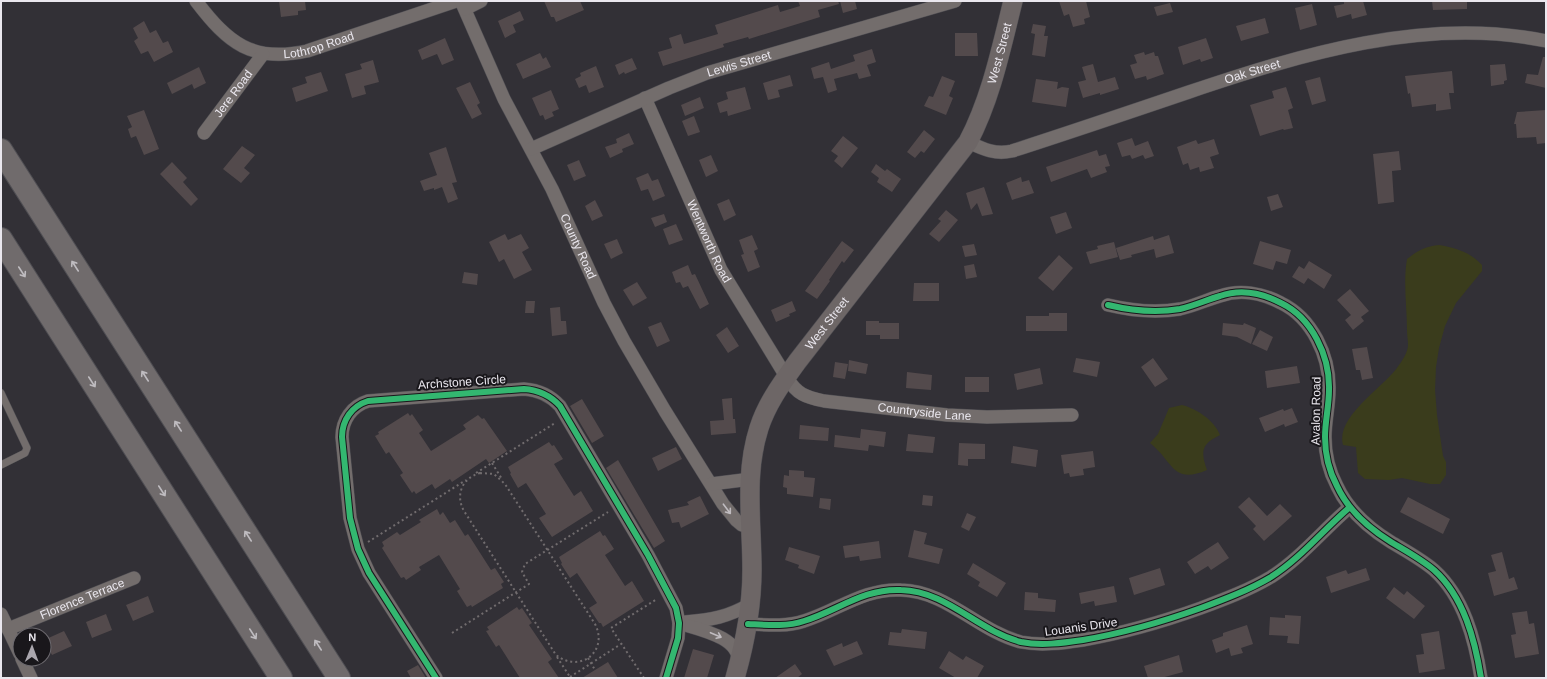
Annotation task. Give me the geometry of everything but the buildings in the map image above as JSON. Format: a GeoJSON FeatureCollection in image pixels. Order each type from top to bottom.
{"type":"FeatureCollection","features":[{"type":"Feature","properties":{"kind":"highway"},"geometry":{"type":"LineString","coordinates":[[1,150],[339,678]]}},
{"type":"Feature","properties":{"kind":"highway"},"geometry":{"type":"LineString","coordinates":[[1,239],[281,678]]}},
{"type":"Feature","properties":{"kind":"main road","name":"West Street"},"geometry":{"type":"LineString","coordinates":[[736,673],[748,624],[750,604],[752,569],[750,479],[752,457],[759,429],[770,403],[810,346],[968,142],[990,92],[1013,1]]}},
{"type":"Feature","properties":{"kind":"street","name":"Lothrop Road"},"geometry":{"type":"LineString","coordinates":[[196,1],[228,36],[239,44],[263,54],[291,54],[307,51],[460,4],[481,1]]}},
{"type":"Feature","properties":{"kind":"street","name":"Lewis Street"},"geometry":{"type":"LineString","coordinates":[[531,148],[645,98],[707,73],[955,1]]}},
{"type":"Feature","properties":{"kind":"street","name":"County Road"},"geometry":{"type":"LineString","coordinates":[[460,4],[504,99],[552,189],[604,303],[665,411],[729,512],[742,525],[750,528]]}},
{"type":"Feature","properties":{"kind":"street","name":"Oak Street"},"geometry":{"type":"LineString","coordinates":[[968,142],[987,151],[1000,153],[1012,151],[1285,61],[1384,40],[1426,34],[1471,33],[1516,36],[1546,41]]}},
{"type":"Feature","properties":{"kind":"street","name":"Jere Road"},"geometry":{"type":"LineString","coordinates":[[204,133],[263,54]]}},
{"type":"Feature","properties":{"kind":"street","name":"Wentworth Road"},"geometry":{"type":"LineString","coordinates":[[645,98],[722,270],[787,378]]}},
{"type":"Feature","properties":{"kind":"street","name":"Avalon Road"},"geometry":{"type":"LineString","coordinates":[[1108,304],[1128,310],[1163,311],[1181,308],[1221,295],[1238,292],[1264,296],[1282,303],[1294,311],[1311,329],[1321,347],[1326,363],[1329,389],[1325,437],[1327,456],[1337,487],[1350,507],[1369,526],[1434,570],[1448,586],[1461,608],[1471,630],[1481,678]]}},
{"type":"Feature","properties":{"kind":"street","name":"Countryside Lane"},"geometry":{"type":"LineString","coordinates":[[787,378],[792,387],[799,393],[824,401],[947,415],[1072,415]]}},
{"type":"Feature","properties":{"kind":"street","name":"Archstone Circle"},"geometry":{"type":"LineString","coordinates":[[436,678],[369,573],[358,549],[350,518],[342,434],[346,419],[358,406],[374,400],[528,389],[552,398],[560,406],[670,594],[676,608],[679,623],[678,638],[666,678]]}},
{"type":"Feature","properties":{"kind":"street"},"geometry":{"type":"LineString","coordinates":[[711,484],[750,479]]}},
{"type":"Feature","properties":{"kind":"street","name":"Louanis Drive"},"geometry":{"type":"LineString","coordinates":[[748,624],[777,625],[795,623],[816,617],[863,595],[887,590],[902,590],[918,592],[934,597],[1000,635],[1023,642],[1054,643],[1103,636],[1160,622],[1218,602],[1260,583],[1290,564],[1350,507]]}},
{"type":"Feature","properties":{"kind":"street","name":"Florence Terrace"},"geometry":{"type":"LineString","coordinates":[[8,629],[134,578]]}},
{"type":"Feature","properties":{"kind":"street"},"geometry":{"type":"LineString","coordinates":[[679,623],[718,618],[736,612],[750,604]]}},
{"type":"Feature","properties":{"kind":"street"},"geometry":{"type":"LineString","coordinates":[[1,614],[12,637]]}},
{"type":"Feature","properties":{"kind":"street"},"geometry":{"type":"LineString","coordinates":[[679,623],[720,637],[729,643],[738,654],[736,673]]}},
{"type":"Feature","properties":{"kind":"street"},"geometry":{"type":"LineString","coordinates":[[26,667],[31,678]]}},
{"type":"Feature","properties":{"kind":"lane"},"geometry":{"type":"LineString","coordinates":[[1,393],[27,448],[26,452],[23,454],[1,465]]}},
{"type":"Feature","properties":{"kind":"path"},"geometry":{"type":"LineString","coordinates":[[358,549],[566,415]]}},
{"type":"Feature","properties":{"kind":"path"},"geometry":{"type":"LineString","coordinates":[[492,463],[597,628],[599,638],[597,647],[588,658],[579,662],[569,662],[560,658],[553,651]]}},
{"type":"Feature","properties":{"kind":"path"},"geometry":{"type":"LineString","coordinates":[[505,484],[498,477],[490,473],[480,473],[471,476],[462,488],[460,497],[461,506],[570,678],[621,644]]}},
{"type":"Feature","properties":{"kind":"path"},"geometry":{"type":"LineString","coordinates":[[452,633],[529,584],[522,574],[524,565],[619,505]]}},
{"type":"Feature","properties":{"kind":"path"},"geometry":{"type":"LineString","coordinates":[[644,678],[611,628],[653,601],[670,594]]}},
{"type":"Feature","properties":{"kind":"path"},"geometry":{"type":"LineString","coordinates":[[588,658],[595,670]]}},
{"type":"Feature","properties":{"kind":"green space"},"geometry":{"type":"Polygon","coordinates":[[[1439,245],[1462,251],[1473,257],[1482,265],[1482,271],[1456,303],[1445,326],[1439,348],[1435,390],[1443,456],[1446,462],[1446,475],[1440,484],[1430,484],[1402,478],[1389,480],[1365,479],[1358,473],[1356,447],[1343,445],[1343,434],[1347,423],[1354,412],[1393,373],[1406,353],[1408,347],[1405,286],[1407,259],[1422,249],[1439,245]]]}},
{"type":"Feature","properties":{"kind":"green space"},"geometry":{"type":"Polygon","coordinates":[[[1182,405],[1199,412],[1214,425],[1220,435],[1209,441],[1204,448],[1203,453],[1207,470],[1195,474],[1187,475],[1174,469],[1150,443],[1158,434],[1169,408],[1182,405]]]}},
{"type":"Feature","properties":{"kind":"cycle path"},"geometry":{"type":"LineString","coordinates":[[1108,305],[1126,309],[1162,311],[1185,308],[1228,294],[1251,293],[1281,303],[1302,318],[1317,339],[1326,364],[1329,390],[1325,443],[1334,480],[1347,503],[1360,518],[1383,537],[1424,562],[1434,570],[1453,593],[1471,634],[1481,678]]}},
{"type":"Feature","properties":{"kind":"cycle path"},"geometry":{"type":"LineString","coordinates":[[436,678],[369,573],[358,549],[350,518],[342,431],[349,414],[357,406],[368,401],[524,389],[544,394],[560,406],[648,555],[676,608],[679,623],[678,638],[666,678]]}},
{"type":"Feature","properties":{"kind":"cycle path"},"geometry":{"type":"LineString","coordinates":[[748,624],[776,625],[797,623],[816,617],[863,596],[888,590],[901,590],[918,592],[933,597],[1005,637],[1021,642],[1052,644],[1098,637],[1143,627],[1186,613],[1228,598],[1263,582],[1302,553],[1350,507]]}}]}
